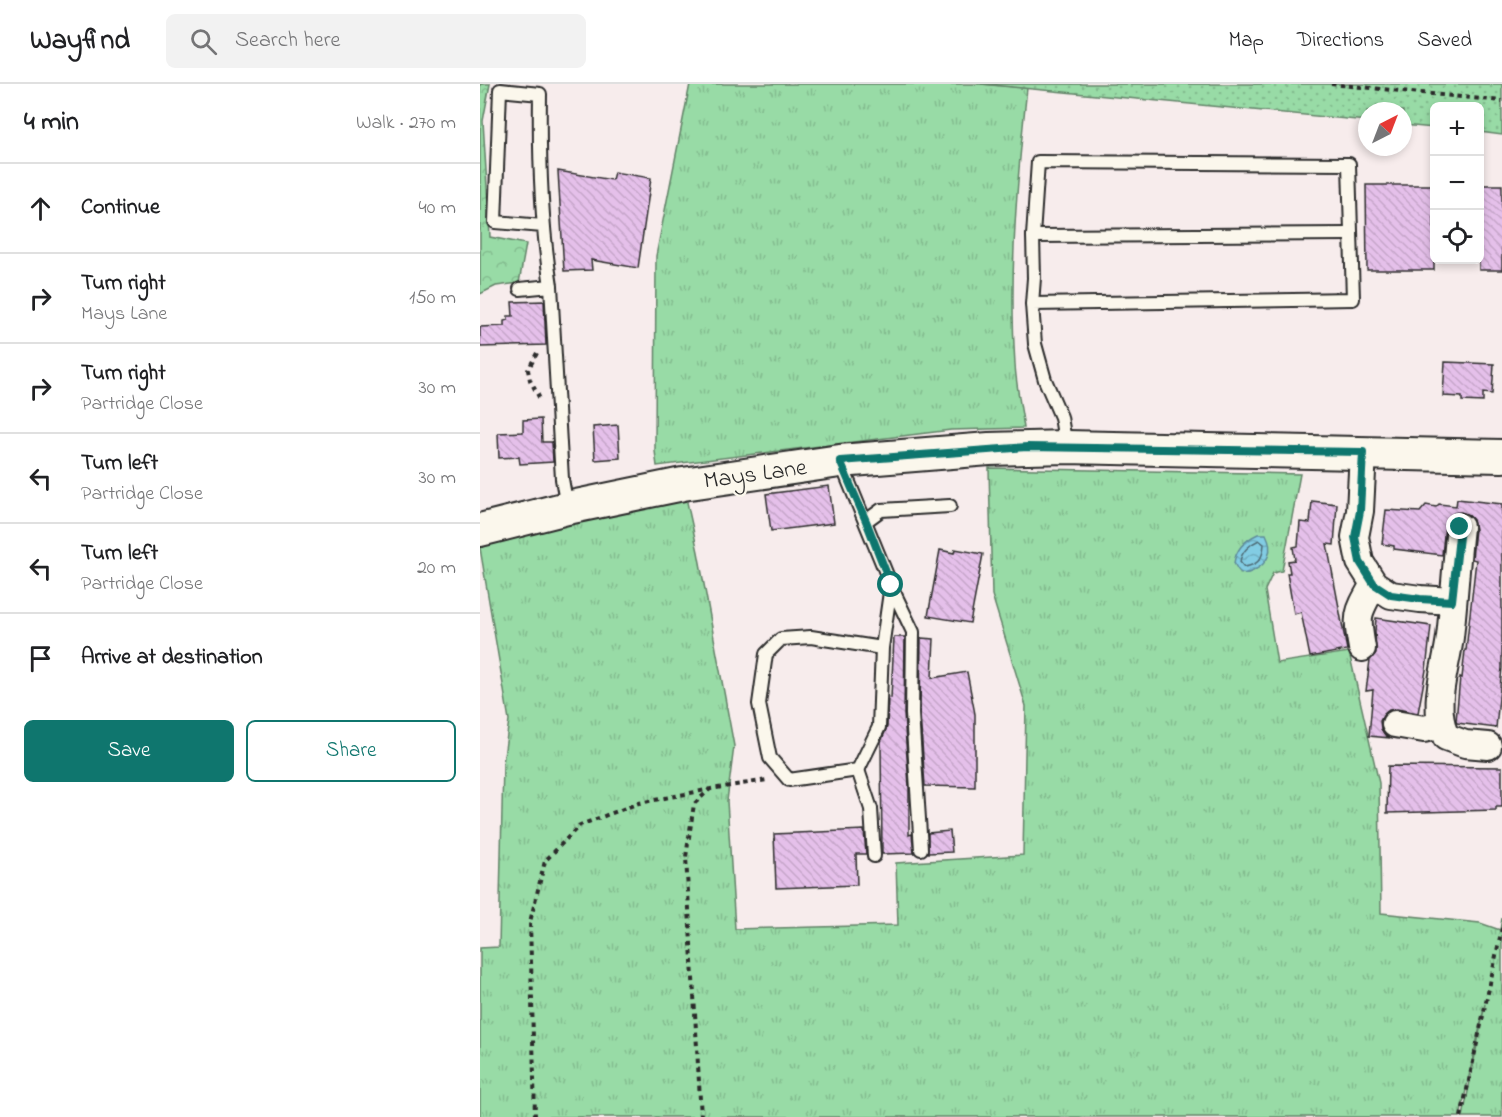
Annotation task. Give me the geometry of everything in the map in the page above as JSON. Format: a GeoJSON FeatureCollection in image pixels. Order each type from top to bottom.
{"type":"FeatureCollection","features":[{"type":"Feature","properties":{"kind":"street","name":"Mays Lane"},"geometry":{"type":"LineString","coordinates":[[480,530],[567,508],[683,484],[840,461],[989,449],[1066,447],[1502,456]]}},
{"type":"Feature","properties":{"kind":"street"},"geometry":{"type":"LineString","coordinates":[[1363,452],[1360,511],[1355,537],[1360,562],[1374,584],[1391,595],[1452,601]]}},
{"type":"Feature","properties":{"kind":"street"},"geometry":{"type":"LineString","coordinates":[[1460,527],[1450,636],[1439,702],[1440,725],[1446,737],[1465,744],[1488,746]]}},
{"type":"Feature","properties":{"kind":"street"},"geometry":{"type":"LineString","coordinates":[[1362,648],[1357,623],[1359,610],[1374,584]]}},
{"type":"Feature","properties":{"kind":"street"},"geometry":{"type":"LineString","coordinates":[[1395,724],[1424,729],[1440,725]]}},
{"type":"Feature","properties":{"kind":"lane"},"geometry":{"type":"LineString","coordinates":[[543,226],[495,222],[500,90],[540,94],[543,226],[551,286],[562,479],[567,508]]}},
{"type":"Feature","properties":{"kind":"lane"},"geometry":{"type":"LineString","coordinates":[[1032,304],[1353,299],[1349,164],[1038,162],[1033,236],[1032,304],[1035,344],[1045,380],[1061,417],[1066,447]]}},
{"type":"Feature","properties":{"kind":"lane"},"geometry":{"type":"LineString","coordinates":[[1033,236],[1350,234]]}},
{"type":"Feature","properties":{"kind":"lane"},"geometry":{"type":"LineString","coordinates":[[520,289],[551,286]]}},
{"type":"Feature","properties":{"kind":"lane"},"geometry":{"type":"LineString","coordinates":[[840,461],[913,632],[912,714],[921,849]]}},
{"type":"Feature","properties":{"kind":"lane"},"geometry":{"type":"LineString","coordinates":[[866,521],[881,510],[950,506]]}},
{"type":"Feature","properties":{"kind":"lane"},"geometry":{"type":"LineString","coordinates":[[874,856],[871,809],[858,770],[879,727],[882,648],[891,585]]}},
{"type":"Feature","properties":{"kind":"lane"},"geometry":{"type":"LineString","coordinates":[[858,770],[789,780],[770,758],[759,704],[766,654],[781,639],[811,637],[882,648]]}},
{"type":"Feature","properties":{"kind":"path"},"geometry":{"type":"LineString","coordinates":[[1331,84],[1502,101]]}},
{"type":"Feature","properties":{"kind":"path"},"geometry":{"type":"LineString","coordinates":[[535,1117],[530,922],[545,861],[580,825],[639,803],[756,781],[789,780]]}},
{"type":"Feature","properties":{"kind":"path"},"geometry":{"type":"LineString","coordinates":[[702,1117],[686,857],[694,804],[711,789]]}},
{"type":"Feature","properties":{"kind":"path"},"geometry":{"type":"LineString","coordinates":[[1461,1117],[1502,928]]}},
{"type":"Feature","properties":{"kind":"green space"},"geometry":{"type":"Polygon","coordinates":[[[480,84],[490,84],[483,121],[490,237],[526,244],[519,283],[496,286],[480,294],[480,84]]]}},
{"type":"Feature","properties":{"kind":"green space"},"geometry":{"type":"Polygon","coordinates":[[[690,84],[981,84],[1027,88],[1017,191],[1013,295],[1017,388],[1024,428],[951,430],[657,466],[655,451],[656,256],[690,84]]]}},
{"type":"Feature","properties":{"kind":"green space"},"geometry":{"type":"Polygon","coordinates":[[[981,84],[1502,84],[1502,135],[1484,133],[1484,102],[1430,102],[1430,128],[1412,126],[1412,102],[1358,102],[1358,120],[981,84]]]}},
{"type":"Feature","properties":{"kind":"green space"},"geometry":{"type":"Polygon","coordinates":[[[989,468],[1300,474],[1282,571],[1273,573],[1265,590],[1277,663],[1349,652],[1379,783],[1381,913],[1480,923],[1500,930],[1502,918],[1502,1117],[1463,1117],[1485,1004],[1460,1117],[480,1117],[480,948],[499,947],[503,764],[509,720],[480,548],[480,530],[683,484],[734,746],[727,801],[735,929],[898,925],[896,863],[1023,855],[1026,706],[992,595],[989,468]]]}},
{"type":"Feature","properties":{"kind":"water"},"geometry":{"type":"Polygon","coordinates":[[[1258,534],[1266,534],[1270,545],[1268,556],[1258,568],[1245,574],[1242,573],[1234,563],[1237,553],[1245,542],[1258,534]]]}},
{"type":"Feature","properties":{"kind":"building"},"geometry":{"type":"Polygon","coordinates":[[[558,171],[612,180],[614,172],[651,178],[638,268],[591,260],[592,270],[564,271],[558,171]]]}},
{"type":"Feature","properties":{"kind":"building"},"geometry":{"type":"Polygon","coordinates":[[[1366,185],[1430,185],[1430,264],[1434,264],[1434,270],[1367,270],[1366,185]]]}},
{"type":"Feature","properties":{"kind":"building"},"geometry":{"type":"Polygon","coordinates":[[[1484,185],[1502,185],[1502,270],[1479,270],[1479,264],[1484,264],[1484,185]]]}},
{"type":"Feature","properties":{"kind":"building"},"geometry":{"type":"Polygon","coordinates":[[[544,301],[546,345],[480,347],[480,327],[504,326],[504,321],[508,320],[508,316],[513,316],[512,302],[544,301]]]}},
{"type":"Feature","properties":{"kind":"building"},"geometry":{"type":"Polygon","coordinates":[[[1445,362],[1494,364],[1492,394],[1483,393],[1483,402],[1462,401],[1462,397],[1443,396],[1445,362]]]}},
{"type":"Feature","properties":{"kind":"building"},"geometry":{"type":"Polygon","coordinates":[[[541,419],[542,442],[552,442],[553,462],[520,464],[519,457],[499,458],[498,433],[523,432],[523,420],[541,419]]]}},
{"type":"Feature","properties":{"kind":"building"},"geometry":{"type":"Polygon","coordinates":[[[618,425],[620,458],[595,460],[593,427],[618,425]]]}},
{"type":"Feature","properties":{"kind":"building"},"geometry":{"type":"Polygon","coordinates":[[[829,486],[834,523],[771,531],[766,494],[829,486]]]}},
{"type":"Feature","properties":{"kind":"building"},"geometry":{"type":"Polygon","coordinates":[[[1457,499],[1502,504],[1502,668],[1496,728],[1456,721],[1476,560],[1472,559],[1475,529],[1473,520],[1461,512],[1454,513],[1448,518],[1445,525],[1442,555],[1394,549],[1394,546],[1382,544],[1386,510],[1420,512],[1426,505],[1456,506],[1457,499]]]}},
{"type":"Feature","properties":{"kind":"building"},"geometry":{"type":"Polygon","coordinates":[[[1312,501],[1337,504],[1334,545],[1327,544],[1347,650],[1310,657],[1301,612],[1294,614],[1287,573],[1290,573],[1288,561],[1295,560],[1293,547],[1298,546],[1300,522],[1310,523],[1312,501]]]}},
{"type":"Feature","properties":{"kind":"building"},"geometry":{"type":"Polygon","coordinates":[[[955,549],[983,554],[970,623],[928,616],[940,550],[954,553],[955,549]]]}},
{"type":"Feature","properties":{"kind":"building"},"geometry":{"type":"Polygon","coordinates":[[[1376,618],[1431,626],[1418,713],[1397,709],[1389,710],[1384,714],[1380,721],[1381,729],[1390,738],[1369,736],[1373,690],[1366,691],[1370,660],[1376,653],[1376,618]]]}},
{"type":"Feature","properties":{"kind":"building"},"geometry":{"type":"Polygon","coordinates":[[[894,637],[905,637],[904,714],[909,786],[909,835],[912,834],[914,853],[882,854],[881,742],[887,727],[888,697],[891,698],[894,637]]]}},
{"type":"Feature","properties":{"kind":"building"},"geometry":{"type":"Polygon","coordinates":[[[921,638],[934,639],[932,678],[967,672],[975,714],[975,787],[925,786],[920,714],[921,638]]]}},
{"type":"Feature","properties":{"kind":"building"},"geometry":{"type":"Polygon","coordinates":[[[1388,766],[1502,767],[1502,807],[1496,807],[1496,810],[1387,813],[1388,766]]]}},
{"type":"Feature","properties":{"kind":"building"},"geometry":{"type":"Polygon","coordinates":[[[864,830],[866,854],[856,854],[857,885],[776,888],[774,834],[864,830]]]}},
{"type":"Feature","properties":{"kind":"building"},"geometry":{"type":"Polygon","coordinates":[[[950,831],[952,852],[928,853],[928,833],[950,831]]]}},
{"type":"Feature","properties":{"kind":"route"},"geometry":{"type":"LineString","coordinates":[[891,585],[840,461],[1027,447],[1363,452],[1360,511],[1355,537],[1360,562],[1374,584],[1391,595],[1420,599],[1452,601],[1460,527]]}}]}
